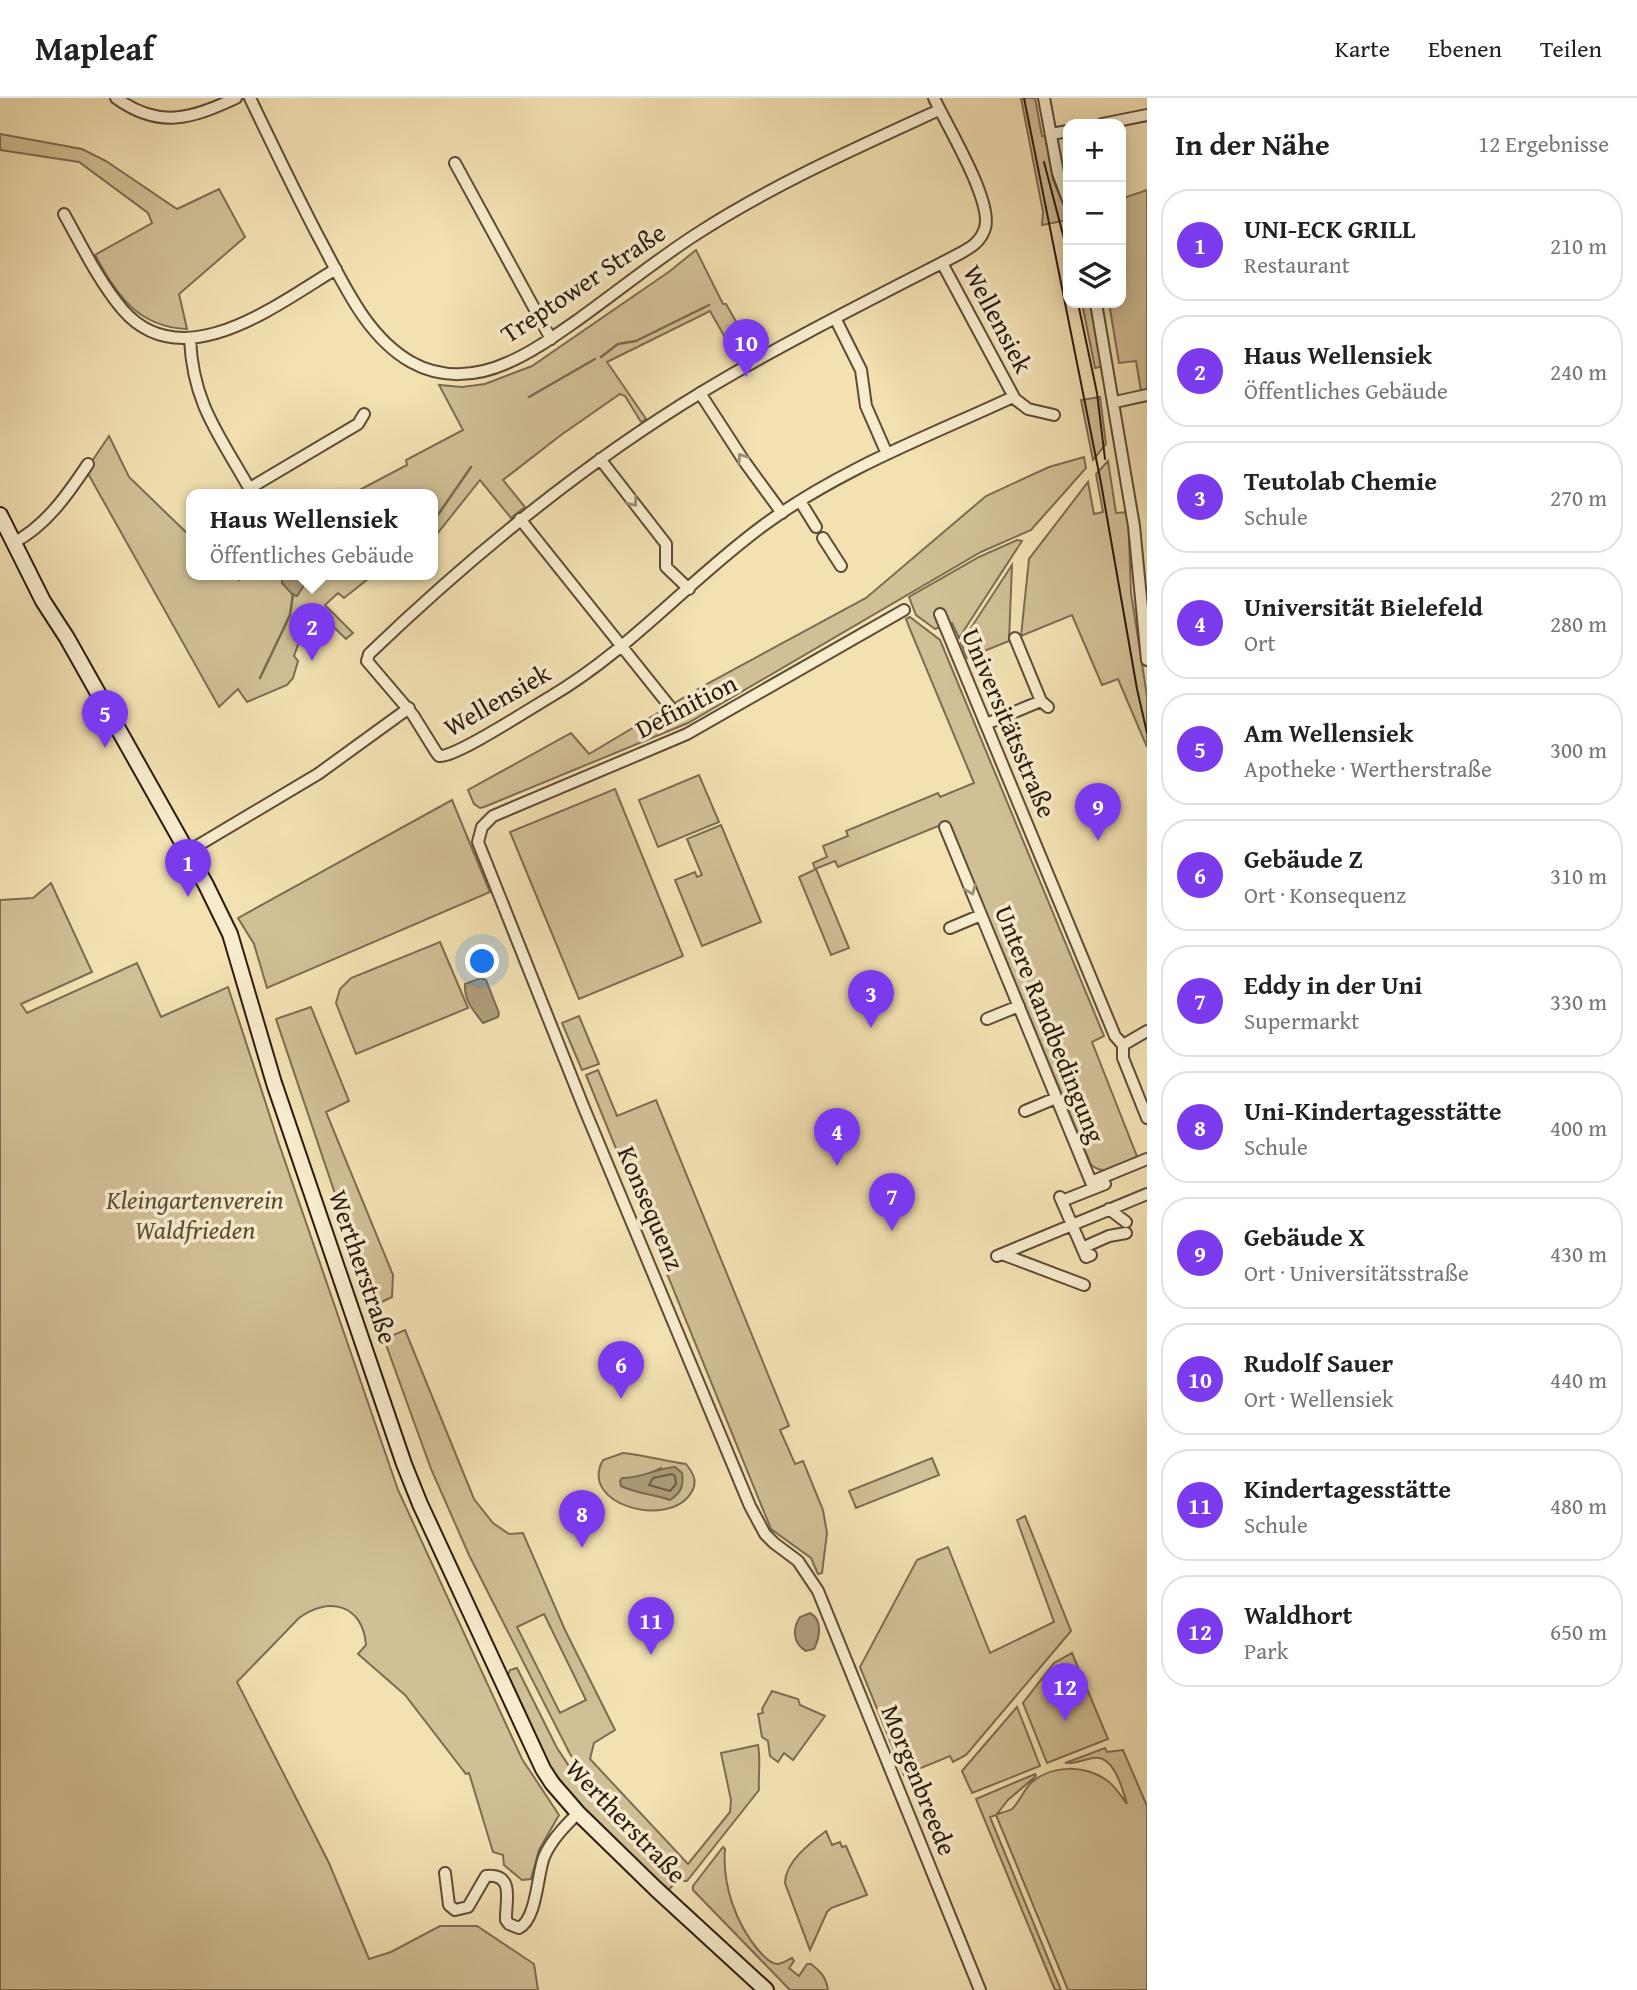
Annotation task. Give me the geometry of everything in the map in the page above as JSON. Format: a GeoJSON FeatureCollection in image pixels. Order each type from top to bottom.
{"type":"FeatureCollection","features":[{"type":"Feature","properties":{"kind":"main road","name":"Wertherstraße"},"geometry":{"type":"LineString","coordinates":[[1,522],[43,601],[61,627],[187,852],[230,934],[274,1083],[420,1504],[543,1769],[578,1813],[761,1987]]}},
{"type":"Feature","properties":{"kind":"street"},"geometry":{"type":"LineString","coordinates":[[116,98],[142,114],[167,119],[190,116],[236,98]]}},
{"type":"Feature","properties":{"kind":"street","name":"Treptower Straße"},"geometry":{"type":"LineString","coordinates":[[250,98],[336,269],[375,332],[411,362],[439,373],[466,374],[508,363],[551,339],[722,217],[819,166],[939,110]]}},
{"type":"Feature","properties":{"kind":"street"},"geometry":{"type":"LineString","coordinates":[[934,98],[939,110]]}},
{"type":"Feature","properties":{"kind":"street"},"geometry":{"type":"LineString","coordinates":[[1044,98],[1063,186]]}},
{"type":"Feature","properties":{"kind":"street","name":"Wellensiek"},"geometry":{"type":"LineString","coordinates":[[939,110],[984,204],[986,220],[981,237],[968,249],[835,318],[700,393],[600,459],[520,519],[440,587],[367,657],[369,664],[409,708],[439,756],[445,756],[565,688],[622,647],[755,531],[800,501],[887,454],[1013,397]]}},
{"type":"Feature","properties":{"kind":"street"},"geometry":{"type":"LineString","coordinates":[[1126,119],[1147,115]]}},
{"type":"Feature","properties":{"kind":"street"},"geometry":{"type":"LineString","coordinates":[[1051,134],[1063,132]]}},
{"type":"Feature","properties":{"kind":"street"},"geometry":{"type":"LineString","coordinates":[[455,163],[551,339]]}},
{"type":"Feature","properties":{"kind":"street"},"geometry":{"type":"LineString","coordinates":[[64,214],[111,295],[125,313],[153,331],[190,339],[239,326],[336,269]]}},
{"type":"Feature","properties":{"kind":"street","name":"Wellensiek"},"geometry":{"type":"LineString","coordinates":[[942,263],[1013,397],[1028,409],[1054,415]]}},
{"type":"Feature","properties":{"kind":"street"},"geometry":{"type":"LineString","coordinates":[[1097,308],[1134,526],[1147,660]]}},
{"type":"Feature","properties":{"kind":"street"},"geometry":{"type":"LineString","coordinates":[[835,318],[861,370],[866,406],[887,454]]}},
{"type":"Feature","properties":{"kind":"street"},"geometry":{"type":"LineString","coordinates":[[190,339],[193,371],[204,409],[249,489]]}},
{"type":"Feature","properties":{"kind":"street"},"geometry":{"type":"LineString","coordinates":[[700,393],[782,513]]}},
{"type":"Feature","properties":{"kind":"street"},"geometry":{"type":"LineString","coordinates":[[1115,402],[1147,395]]}},
{"type":"Feature","properties":{"kind":"street"},"geometry":{"type":"LineString","coordinates":[[256,489],[358,424],[364,414]]}},
{"type":"Feature","properties":{"kind":"street"},"geometry":{"type":"LineString","coordinates":[[600,459],[666,544],[666,567],[689,589]]}},
{"type":"Feature","properties":{"kind":"street"},"geometry":{"type":"LineString","coordinates":[[13,543],[31,532],[51,513],[88,464]]}},
{"type":"Feature","properties":{"kind":"street"},"geometry":{"type":"LineString","coordinates":[[800,501],[816,527]]}},
{"type":"Feature","properties":{"kind":"street"},"geometry":{"type":"LineString","coordinates":[[520,519],[671,708]]}},
{"type":"Feature","properties":{"kind":"street"},"geometry":{"type":"LineString","coordinates":[[823,538],[841,566]]}},
{"type":"Feature","properties":{"kind":"street","name":"Definition"},"geometry":{"type":"LineString","coordinates":[[482,827],[493,816],[687,734],[904,610]]}},
{"type":"Feature","properties":{"kind":"street","name":"Universitätsstraße"},"geometry":{"type":"LineString","coordinates":[[940,614],[1115,1036],[1124,1045],[1123,1058],[1147,1118]]}},
{"type":"Feature","properties":{"kind":"street"},"geometry":{"type":"LineString","coordinates":[[986,724],[1045,704],[1015,638]]}},
{"type":"Feature","properties":{"kind":"street","name":"Wellensiek"},"geometry":{"type":"LineString","coordinates":[[187,852],[318,774],[409,708]]}},
{"type":"Feature","properties":{"kind":"street","name":"Konsequenz"},"geometry":{"type":"LineString","coordinates":[[482,827],[479,833],[480,849],[750,1507],[765,1534],[799,1561],[816,1587]]}},
{"type":"Feature","properties":{"kind":"street","name":"Untere Randbedingung"},"geometry":{"type":"LineString","coordinates":[[945,827],[1091,1182],[1147,1159]]}},
{"type":"Feature","properties":{"kind":"street"},"geometry":{"type":"LineString","coordinates":[[950,928],[981,915]]}},
{"type":"Feature","properties":{"kind":"street"},"geometry":{"type":"LineString","coordinates":[[987,1019],[1018,1006]]}},
{"type":"Feature","properties":{"kind":"street"},"geometry":{"type":"LineString","coordinates":[[1124,1045],[1146,1033]]}},
{"type":"Feature","properties":{"kind":"street"},"geometry":{"type":"LineString","coordinates":[[1025,1111],[1056,1098]]}},
{"type":"Feature","properties":{"kind":"street"},"geometry":{"type":"LineString","coordinates":[[1109,1209],[1126,1228],[1086,1252],[1063,1199],[1147,1167]]}},
{"type":"Feature","properties":{"kind":"street"},"geometry":{"type":"LineString","coordinates":[[1079,1189],[1091,1182]]}},
{"type":"Feature","properties":{"kind":"street"},"geometry":{"type":"LineString","coordinates":[[1084,1285],[999,1255],[1146,1191]]}},
{"type":"Feature","properties":{"kind":"street","name":"Morgenbreede"},"geometry":{"type":"LineString","coordinates":[[816,1587],[980,1990]]}},
{"type":"Feature","properties":{"kind":"street"},"geometry":{"type":"LineString","coordinates":[[445,1872],[449,1905],[455,1910],[468,1907],[486,1876],[498,1877],[507,1889],[506,1920],[519,1928],[529,1919],[545,1855],[578,1813]]}},
{"type":"Feature","properties":{"kind":"green space"},"geometry":{"type":"Polygon","coordinates":[[[1021,98],[1035,98],[1053,180],[1063,203],[1063,221],[1042,225],[1043,212],[1021,98]]]}},
{"type":"Feature","properties":{"kind":"green space"},"geometry":{"type":"Polygon","coordinates":[[[0,134],[82,149],[106,161],[177,209],[219,189],[245,237],[179,294],[187,329],[170,327],[141,315],[120,295],[95,255],[152,223],[148,213],[79,162],[0,150],[0,134]]]}},
{"type":"Feature","properties":{"kind":"green space"},"geometry":{"type":"Polygon","coordinates":[[[1147,190],[1147,389],[1141,391],[1136,361],[1119,363],[1110,308],[1126,308],[1126,197],[1147,190]]]}},
{"type":"Feature","properties":{"kind":"green space"},"geometry":{"type":"Polygon","coordinates":[[[696,250],[723,304],[726,304],[754,353],[739,362],[710,311],[607,362],[646,419],[641,422],[625,396],[620,394],[561,435],[503,480],[525,507],[511,518],[480,480],[438,533],[438,489],[361,489],[407,465],[406,460],[463,430],[439,385],[462,387],[485,384],[532,366],[670,271],[696,250]]]}},
{"type":"Feature","properties":{"kind":"green space"},"geometry":{"type":"Polygon","coordinates":[[[1083,308],[1093,308],[1103,366],[1095,368],[1083,308]]]}},
{"type":"Feature","properties":{"kind":"green space"},"geometry":{"type":"Polygon","coordinates":[[[1100,397],[1106,444],[1093,460],[1081,400],[1100,397]]]}},
{"type":"Feature","properties":{"kind":"green space"},"geometry":{"type":"Polygon","coordinates":[[[109,436],[129,477],[186,532],[186,580],[367,580],[344,598],[338,593],[325,605],[353,633],[346,639],[321,615],[298,645],[294,656],[298,661],[293,678],[287,685],[247,702],[238,689],[219,707],[86,470],[109,436]]]}},
{"type":"Feature","properties":{"kind":"green space"},"geometry":{"type":"Polygon","coordinates":[[[1084,457],[1086,468],[1031,530],[981,552],[688,723],[484,807],[480,808],[474,804],[468,790],[571,733],[589,754],[703,686],[866,598],[986,496],[1049,467],[1084,457]]]}},
{"type":"Feature","properties":{"kind":"green space"},"geometry":{"type":"Polygon","coordinates":[[[1108,461],[1116,513],[1128,512],[1131,593],[1147,696],[1147,747],[1118,679],[1102,685],[1072,615],[1021,636],[1029,559],[1088,482],[1094,514],[1103,512],[1096,474],[1108,461]]]}},
{"type":"Feature","properties":{"kind":"green space"},"geometry":{"type":"Polygon","coordinates":[[[1017,540],[1022,541],[959,638],[952,623],[935,629],[916,615],[909,597],[979,557],[1017,540]]]}},
{"type":"Feature","properties":{"kind":"green space"},"geometry":{"type":"Polygon","coordinates":[[[1012,565],[1009,641],[967,658],[961,643],[1012,565]]]}},
{"type":"Feature","properties":{"kind":"green space"},"geometry":{"type":"Polygon","coordinates":[[[910,617],[940,640],[1104,1036],[1092,1042],[1138,1159],[1120,1167],[1102,1170],[1091,1165],[948,822],[838,867],[835,861],[815,869],[813,863],[827,857],[823,846],[848,836],[846,831],[938,793],[940,797],[974,783],[909,627],[906,619],[910,617]]]}},
{"type":"Feature","properties":{"kind":"green space"},"geometry":{"type":"Polygon","coordinates":[[[699,775],[719,822],[658,847],[639,800],[699,775]]]}},
{"type":"Feature","properties":{"kind":"green space"},"geometry":{"type":"Polygon","coordinates":[[[615,789],[683,956],[579,999],[510,832],[615,789]]]}},
{"type":"Feature","properties":{"kind":"green space"},"geometry":{"type":"Polygon","coordinates":[[[452,800],[490,892],[267,988],[254,944],[238,918],[452,800]]]}},
{"type":"Feature","properties":{"kind":"green space"},"geometry":{"type":"Polygon","coordinates":[[[721,825],[761,922],[702,946],[675,880],[695,872],[697,877],[702,875],[687,839],[721,825]]]}},
{"type":"Feature","properties":{"kind":"green space"},"geometry":{"type":"Polygon","coordinates":[[[816,869],[849,948],[831,955],[799,877],[816,869]]]}},
{"type":"Feature","properties":{"kind":"green space","name":"Kleingartenverein Waldfrieden"},"geometry":{"type":"Polygon","coordinates":[[[51,883],[92,972],[21,1004],[27,1013],[137,963],[161,1017],[228,987],[398,1490],[522,1759],[559,1815],[539,1850],[531,1879],[522,1880],[504,1865],[503,1855],[493,1852],[469,1773],[466,1774],[405,1695],[358,1654],[366,1645],[358,1620],[351,1613],[332,1606],[310,1611],[299,1618],[237,1682],[329,1863],[369,1959],[391,1952],[440,1926],[477,1926],[534,1964],[538,1990],[0,1990],[0,900],[33,898],[51,883]]]}},
{"type":"Feature","properties":{"kind":"green space"},"geometry":{"type":"Polygon","coordinates":[[[440,942],[468,1008],[356,1054],[336,1003],[340,989],[351,978],[440,942]]]}},
{"type":"Feature","properties":{"kind":"green space"},"geometry":{"type":"Polygon","coordinates":[[[311,1007],[349,1101],[326,1112],[393,1275],[392,1297],[373,1306],[276,1019],[311,1007]]]}},
{"type":"Feature","properties":{"kind":"green space"},"geometry":{"type":"Polygon","coordinates":[[[579,1016],[599,1064],[582,1070],[562,1023],[579,1016]]]}},
{"type":"Feature","properties":{"kind":"green space"},"geometry":{"type":"Polygon","coordinates":[[[598,1070],[617,1116],[656,1100],[789,1426],[780,1430],[795,1464],[803,1461],[823,1510],[827,1533],[822,1573],[818,1574],[811,1558],[771,1529],[586,1075],[598,1070]]]}},
{"type":"Feature","properties":{"kind":"green space"},"geometry":{"type":"Polygon","coordinates":[[[405,1330],[474,1499],[493,1523],[509,1534],[523,1533],[565,1630],[615,1730],[594,1743],[590,1759],[688,1864],[730,1812],[731,1800],[721,1753],[758,1745],[759,1790],[687,1881],[684,1881],[590,1783],[570,1754],[469,1555],[431,1469],[384,1339],[405,1330]],[[544,1614],[517,1627],[560,1713],[586,1700],[544,1614]]]}},
{"type":"Feature","properties":{"kind":"green space"},"geometry":{"type":"Polygon","coordinates":[[[623,1453],[686,1464],[695,1482],[691,1493],[680,1504],[647,1510],[629,1507],[614,1500],[603,1489],[599,1476],[603,1460],[623,1453]],[[661,1468],[636,1479],[622,1478],[651,1493],[659,1495],[661,1468]]]}},
{"type":"Feature","properties":{"kind":"green space"},"geometry":{"type":"Polygon","coordinates":[[[932,1458],[939,1475],[856,1508],[849,1491],[932,1458]]]}},
{"type":"Feature","properties":{"kind":"green space"},"geometry":{"type":"Polygon","coordinates":[[[1025,1516],[1071,1631],[966,1755],[953,1762],[950,1756],[904,1775],[860,1667],[917,1560],[948,1547],[990,1653],[1054,1622],[1017,1520],[1025,1516]]]}},
{"type":"Feature","properties":{"kind":"green space"},"geometry":{"type":"Polygon","coordinates":[[[1072,1653],[1108,1739],[1047,1763],[1023,1703],[1054,1663],[1072,1653]]]}},
{"type":"Feature","properties":{"kind":"green space"},"geometry":{"type":"Polygon","coordinates":[[[517,1668],[557,1748],[581,1784],[618,1821],[673,1885],[667,1892],[589,1815],[561,1782],[549,1764],[508,1675],[510,1670],[517,1668]]]}},
{"type":"Feature","properties":{"kind":"green space"},"geometry":{"type":"Polygon","coordinates":[[[772,1691],[798,1699],[800,1705],[825,1716],[793,1760],[784,1753],[778,1762],[770,1756],[768,1741],[762,1737],[758,1714],[763,1713],[762,1709],[772,1691]]]}},
{"type":"Feature","properties":{"kind":"green space"},"geometry":{"type":"Polygon","coordinates":[[[1017,1707],[1040,1766],[972,1793],[962,1771],[1017,1707]]]}},
{"type":"Feature","properties":{"kind":"green space"},"geometry":{"type":"Polygon","coordinates":[[[1105,1748],[1107,1752],[1123,1750],[1147,1806],[1147,1990],[1068,1990],[996,1815],[990,1817],[1061,1990],[1055,1990],[976,1799],[1035,1774],[1036,1776],[1008,1800],[997,1814],[1012,1809],[1029,1785],[1040,1776],[1058,1770],[1078,1769],[1105,1779],[1115,1787],[1127,1804],[1116,1774],[1106,1761],[1093,1758],[1065,1763],[1105,1748]]]}},
{"type":"Feature","properties":{"kind":"green space"},"geometry":{"type":"Polygon","coordinates":[[[826,1831],[832,1845],[840,1842],[842,1847],[846,1846],[867,1895],[831,1908],[810,1950],[785,1883],[786,1875],[794,1860],[826,1831]]]}},
{"type":"Feature","properties":{"kind":"green space"},"geometry":{"type":"Polygon","coordinates":[[[723,1847],[732,1903],[744,1929],[759,1951],[777,1964],[792,1958],[794,1961],[789,1968],[799,1976],[807,1964],[811,1964],[823,1975],[828,1990],[790,1990],[693,1890],[693,1886],[723,1847]]]}},
{"type":"Feature","properties":{"kind":"water"},"geometry":{"type":"Polygon","coordinates":[[[282,580],[320,580],[304,585],[297,596],[282,580]]]}},
{"type":"Feature","properties":{"kind":"water"},"geometry":{"type":"Polygon","coordinates":[[[481,978],[486,980],[499,1013],[498,1017],[483,1023],[470,1005],[465,990],[465,984],[481,978]]]}},
{"type":"Feature","properties":{"kind":"water"},"geometry":{"type":"Polygon","coordinates":[[[675,1467],[682,1473],[683,1482],[677,1495],[670,1500],[621,1486],[622,1478],[675,1467]]]}},
{"type":"Feature","properties":{"kind":"water"},"geometry":{"type":"Polygon","coordinates":[[[810,1613],[819,1624],[819,1634],[814,1649],[806,1651],[798,1644],[795,1631],[800,1617],[810,1613]]]}},
{"type":"Feature","properties":{"kind":"waterway"},"geometry":{"type":"LineString","coordinates":[[601,357],[618,344],[636,341],[709,305]]}},
{"type":"Feature","properties":{"kind":"waterway"},"geometry":{"type":"LineString","coordinates":[[529,397],[595,359]]}},
{"type":"Feature","properties":{"kind":"waterway"},"geometry":{"type":"LineString","coordinates":[[438,515],[471,467]]}},
{"type":"Feature","properties":{"kind":"waterway"},"geometry":{"type":"LineString","coordinates":[[260,678],[290,615],[293,594]]}},
{"type":"Feature","properties":{"kind":"tram line"},"geometry":{"type":"LineString","coordinates":[[1024,98],[1101,483],[1147,733]]}},
{"type":"Feature","properties":{"kind":"tram line"},"geometry":{"type":"LineString","coordinates":[[1044,162],[1066,245]]}},
{"type":"Feature","properties":{"kind":"tram line"},"geometry":{"type":"LineString","coordinates":[[1079,308],[1097,393],[1105,459]]}},
{"type":"Feature","properties":{"kind":"place","name":"Rudolf Sauer"},"geometry":{"type":"Point","coordinates":[746,377]}},
{"type":"Feature","properties":{"kind":"place","name":"Haus Wellensiek"},"geometry":{"type":"Point","coordinates":[312,661]}},
{"type":"Feature","properties":{"kind":"place","name":"Am Wellensiek"},"geometry":{"type":"Point","coordinates":[105,748]}},
{"type":"Feature","properties":{"kind":"place","name":"Gebäude X"},"geometry":{"type":"Point","coordinates":[1098,841]}},
{"type":"Feature","properties":{"kind":"place","name":"UNI-ECK GRILL"},"geometry":{"type":"Point","coordinates":[188,897]}},
{"type":"Feature","properties":{"kind":"place","name":"Teutolab Chemie"},"geometry":{"type":"Point","coordinates":[871,1028]}},
{"type":"Feature","properties":{"kind":"place","name":"Universität Bielefeld"},"geometry":{"type":"Point","coordinates":[837,1166]}},
{"type":"Feature","properties":{"kind":"place","name":"Eddy in der Uni"},"geometry":{"type":"Point","coordinates":[892,1231]}},
{"type":"Feature","properties":{"kind":"place","name":"Gebäude Z"},"geometry":{"type":"Point","coordinates":[621,1399]}},
{"type":"Feature","properties":{"kind":"place","name":"Uni-Kindertagesstätte"},"geometry":{"type":"Point","coordinates":[582,1548]}},
{"type":"Feature","properties":{"kind":"place","name":"Kindertagesstätte"},"geometry":{"type":"Point","coordinates":[651,1655]}},
{"type":"Feature","properties":{"kind":"place","name":"Waldhort"},"geometry":{"type":"Point","coordinates":[1065,1721]}}]}
